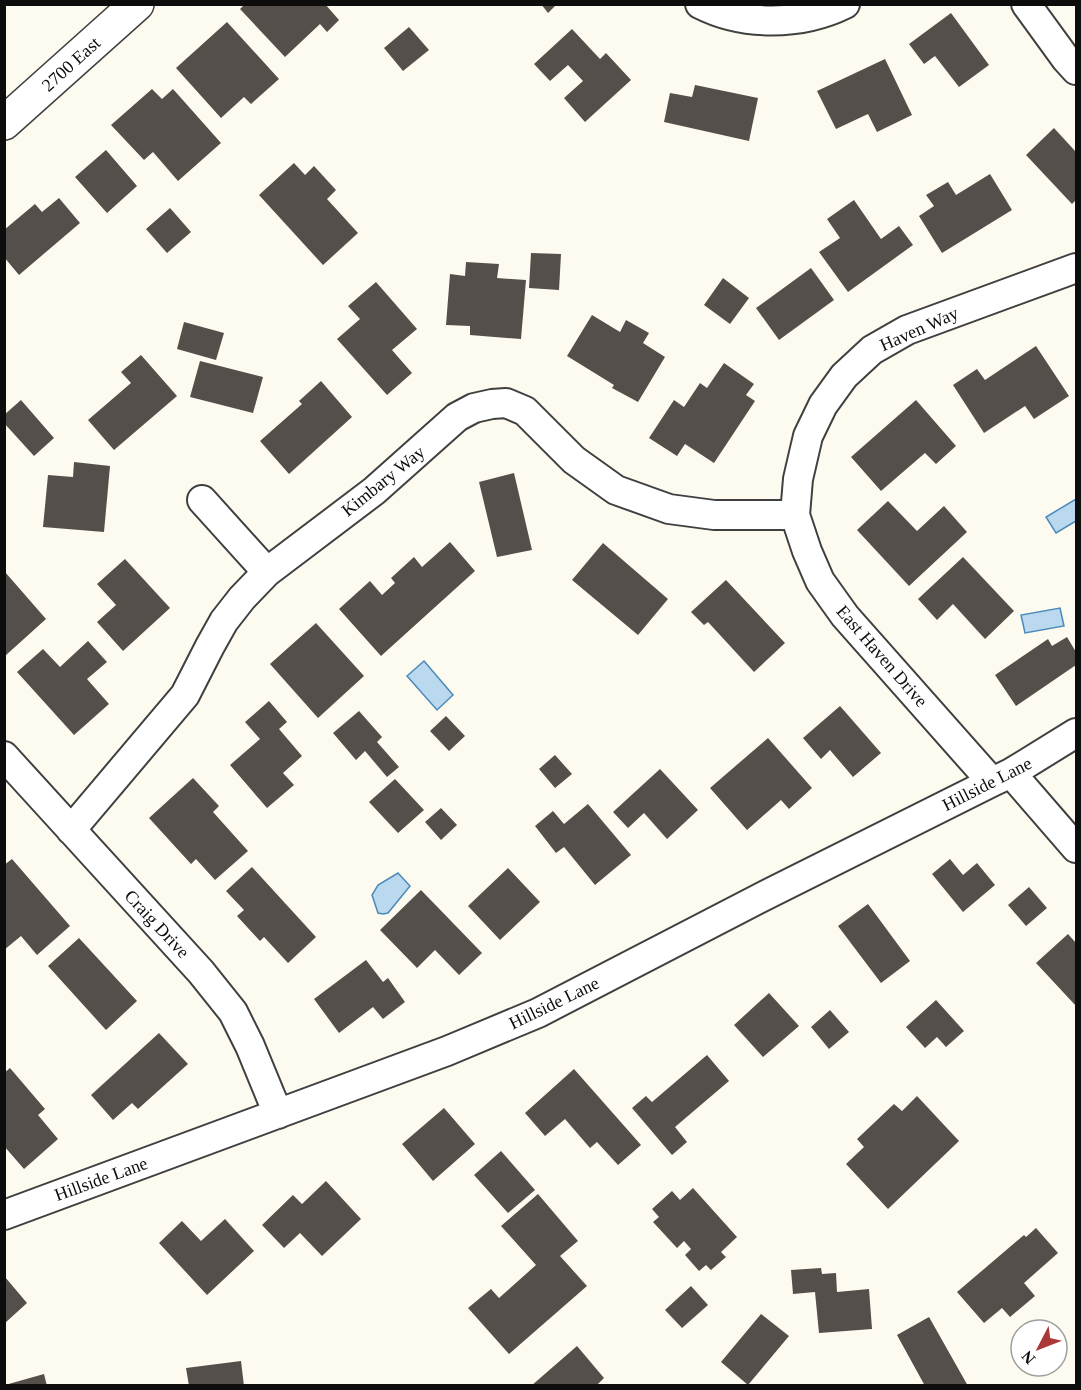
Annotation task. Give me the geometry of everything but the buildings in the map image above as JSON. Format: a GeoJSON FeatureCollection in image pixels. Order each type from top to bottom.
{"type":"FeatureCollection","features":[{"type":"Feature","properties":{"kind":"street","name":"2700 East"},"geometry":{"type":"LineString","coordinates":[[4,123],[137,4]]}},
{"type":"Feature","properties":{"kind":"street"},"geometry":{"type":"LineString","coordinates":[[700,4],[715,12],[764,21],[811,17],[845,4]]}},
{"type":"Feature","properties":{"kind":"street"},"geometry":{"type":"LineString","coordinates":[[1026,4],[1077,70]]}},
{"type":"Feature","properties":{"kind":"street","name":"Haven Way"},"geometry":{"type":"LineString","coordinates":[[795,515],[798,478],[808,436],[823,405],[844,376],[872,350],[907,330],[1077,268]]}},
{"type":"Feature","properties":{"kind":"street","name":"Kimbary Way"},"geometry":{"type":"LineString","coordinates":[[71,830],[184,695],[224,621],[242,598],[267,572],[374,490],[457,417],[474,408],[506,403],[525,411],[574,460],[616,490],[669,509],[714,515],[795,515]]}},
{"type":"Feature","properties":{"kind":"street"},"geometry":{"type":"LineString","coordinates":[[202,500],[267,572]]}},
{"type":"Feature","properties":{"kind":"street","name":"East Haven Drive"},"geometry":{"type":"LineString","coordinates":[[795,515],[820,581],[845,616],[1002,778],[1077,848]]}},
{"type":"Feature","properties":{"kind":"street","name":"Hillside Lane"},"geometry":{"type":"LineString","coordinates":[[4,1215],[447,1051],[538,1012],[766,895],[1002,778],[1077,733]]}},
{"type":"Feature","properties":{"kind":"street","name":"Craig Drive"},"geometry":{"type":"LineString","coordinates":[[4,756],[201,972],[233,1012],[250,1046],[278,1114]]}},
{"type":"Feature","properties":{"kind":"water"},"geometry":{"type":"Polygon","coordinates":[[[1076,499],[1076,521],[1056,533],[1046,517],[1076,499]]]}},
{"type":"Feature","properties":{"kind":"water"},"geometry":{"type":"Polygon","coordinates":[[[1060,608],[1064,626],[1025,633],[1021,615],[1060,608]]]}},
{"type":"Feature","properties":{"kind":"water"},"geometry":{"type":"Polygon","coordinates":[[[424,661],[453,695],[437,710],[407,676],[424,661]]]}},
{"type":"Feature","properties":{"kind":"water"},"geometry":{"type":"Polygon","coordinates":[[[398,873],[410,886],[388,913],[378,913],[372,895],[378,885],[398,873]]]}}]}
